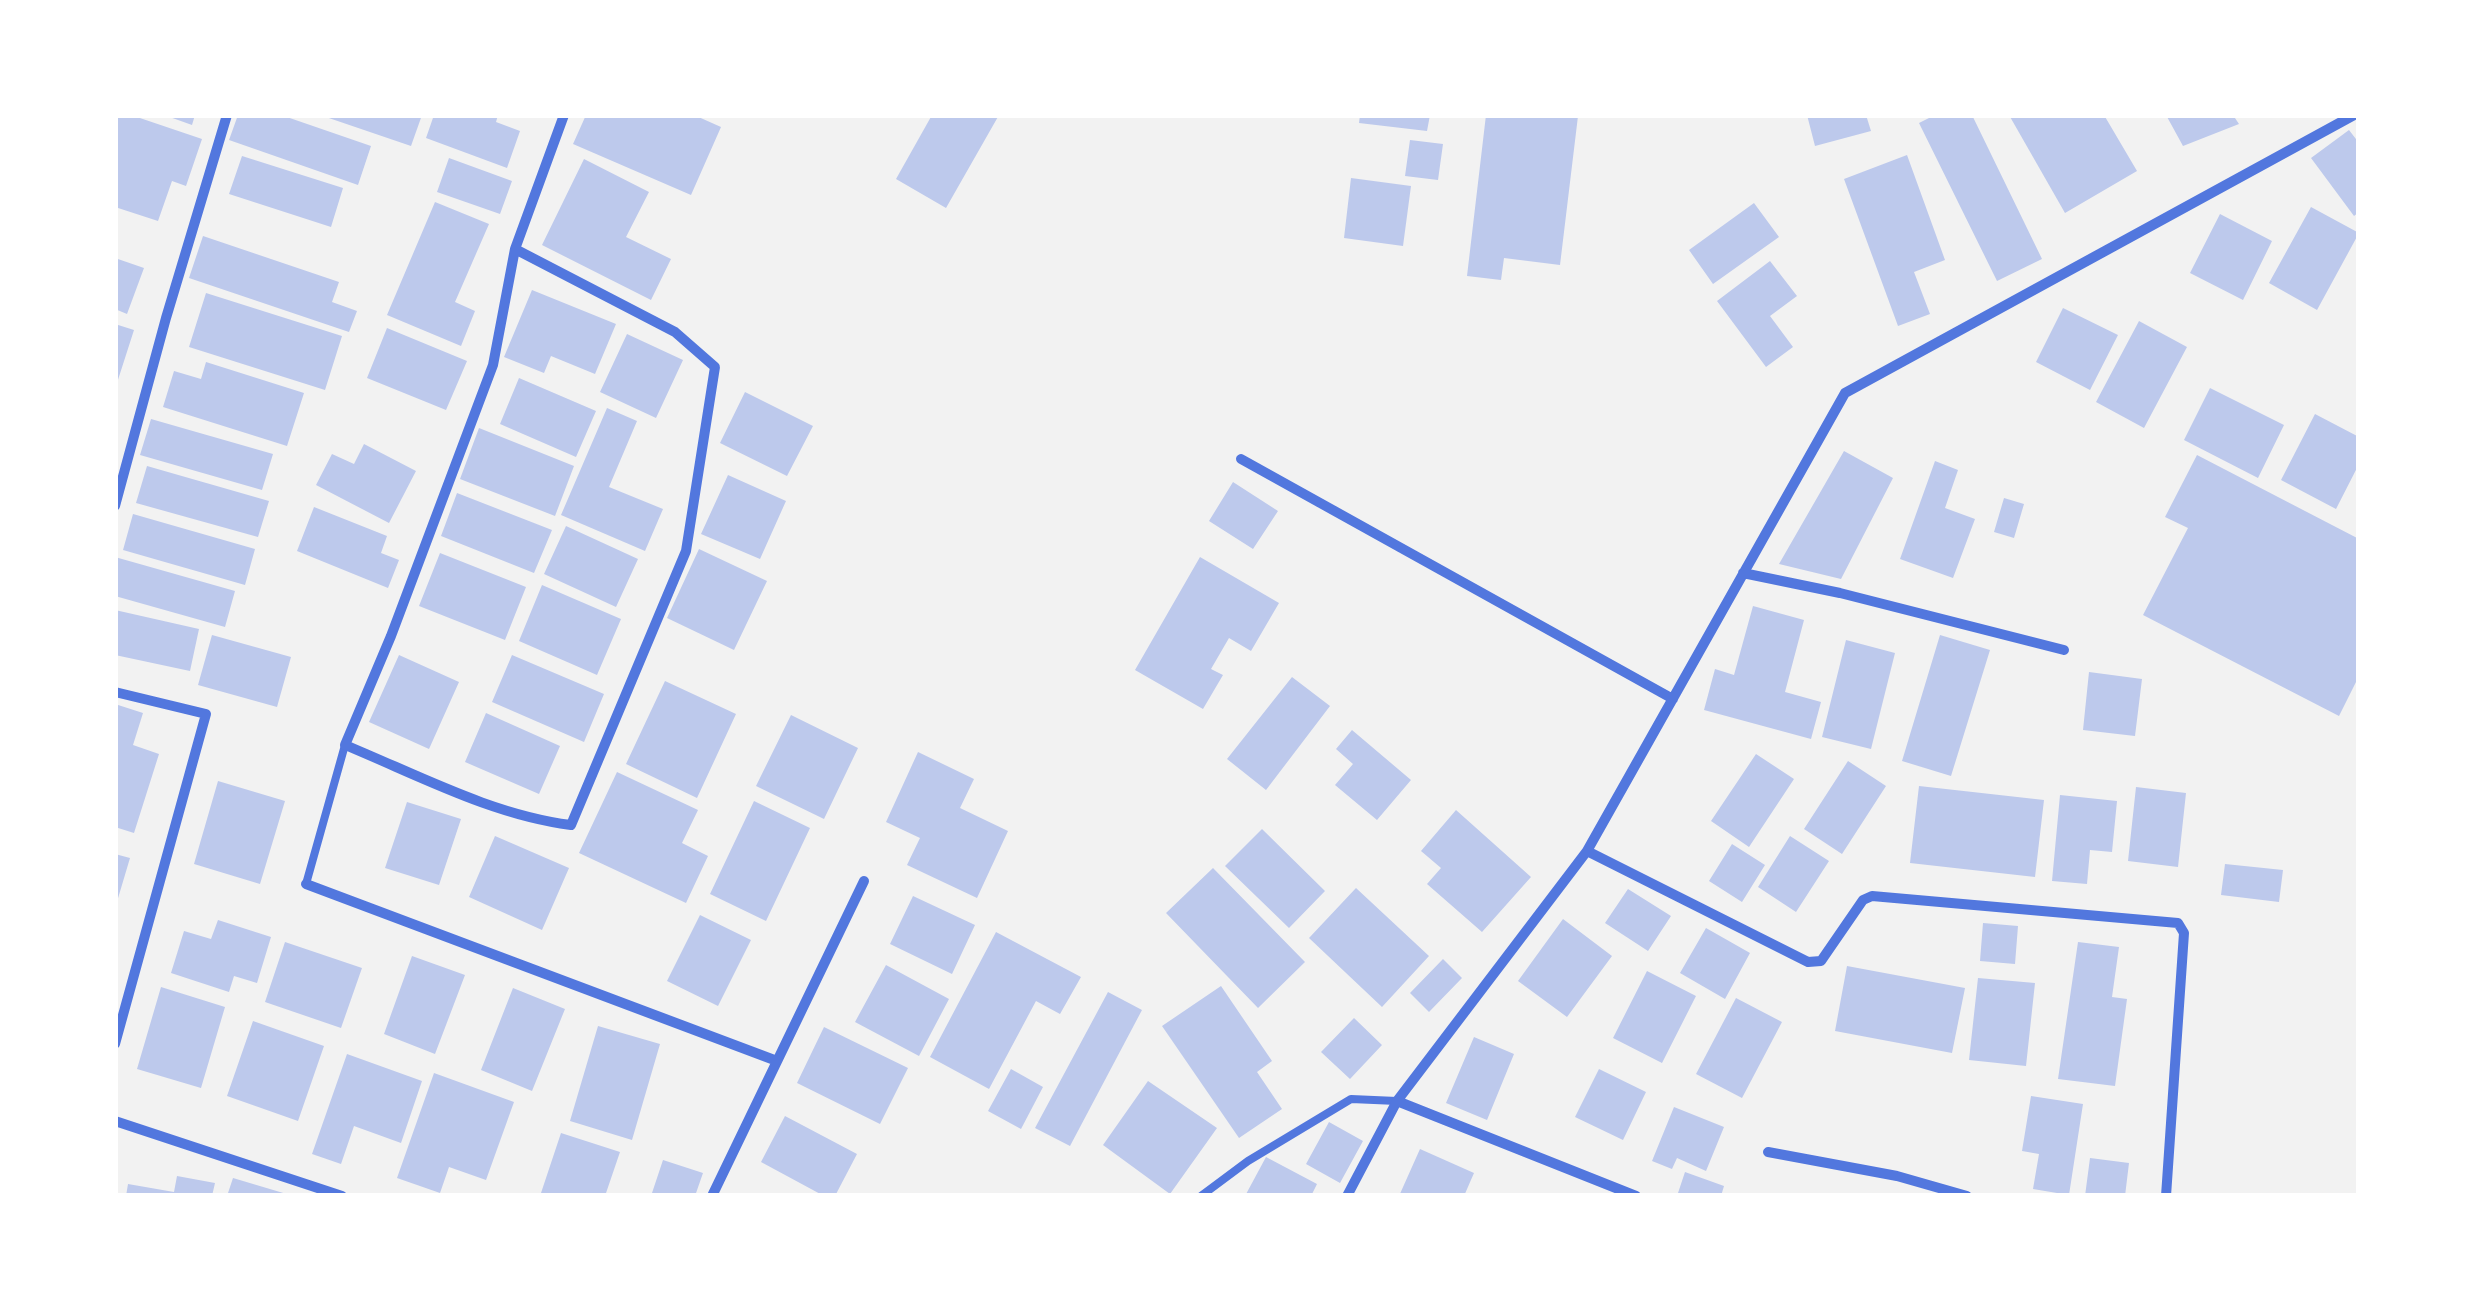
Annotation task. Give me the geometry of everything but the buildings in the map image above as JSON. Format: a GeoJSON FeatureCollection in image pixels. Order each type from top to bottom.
{"type":"FeatureCollection","features":[{"type":"Feature","properties":{"kind":"street"},"geometry":{"type":"LineString","coordinates":[[115,506],[227,115]]}},
{"type":"Feature","properties":{"kind":"street"},"geometry":{"type":"LineString","coordinates":[[516,250],[675,332],[715,367],[686,551],[572,825],[489,805],[344,745],[391,636],[494,365],[516,250],[564,115]]}},
{"type":"Feature","properties":{"kind":"street"},"geometry":{"type":"LineString","coordinates":[[1347,1196],[1396,1101],[1587,850],[1845,392],[2354,115]]}},
{"type":"Feature","properties":{"kind":"street"},"geometry":{"type":"LineString","coordinates":[[1241,458],[1673,699]]}},
{"type":"Feature","properties":{"kind":"street"},"geometry":{"type":"LineString","coordinates":[[1744,573],[2064,650]]}},
{"type":"Feature","properties":{"kind":"street"},"geometry":{"type":"LineString","coordinates":[[115,692],[206,714],[115,1044]]}},
{"type":"Feature","properties":{"kind":"street"},"geometry":{"type":"LineString","coordinates":[[1587,850],[1808,962],[1821,961],[1863,900],[1872,896],[2178,923],[2184,933],[2166,1196]]}},
{"type":"Feature","properties":{"kind":"street"},"geometry":{"type":"LineString","coordinates":[[712,1196],[864,881]]}},
{"type":"Feature","properties":{"kind":"street"},"geometry":{"type":"LineString","coordinates":[[306,884],[777,1061]]}},
{"type":"Feature","properties":{"kind":"street"},"geometry":{"type":"LineString","coordinates":[[1396,1101],[1636,1196]]}},
{"type":"Feature","properties":{"kind":"street"},"geometry":{"type":"LineString","coordinates":[[115,1122],[342,1196]]}},
{"type":"Feature","properties":{"kind":"street"},"geometry":{"type":"LineString","coordinates":[[1768,1152],[1897,1176],[1967,1196]]}},
{"type":"Feature","properties":{"kind":"lane"},"geometry":{"type":"LineString","coordinates":[[306,884],[344,745]]}},
{"type":"Feature","properties":{"kind":"lane"},"geometry":{"type":"LineString","coordinates":[[1200,1196],[1248,1161],[1352,1099],[1396,1101]]}}]}
